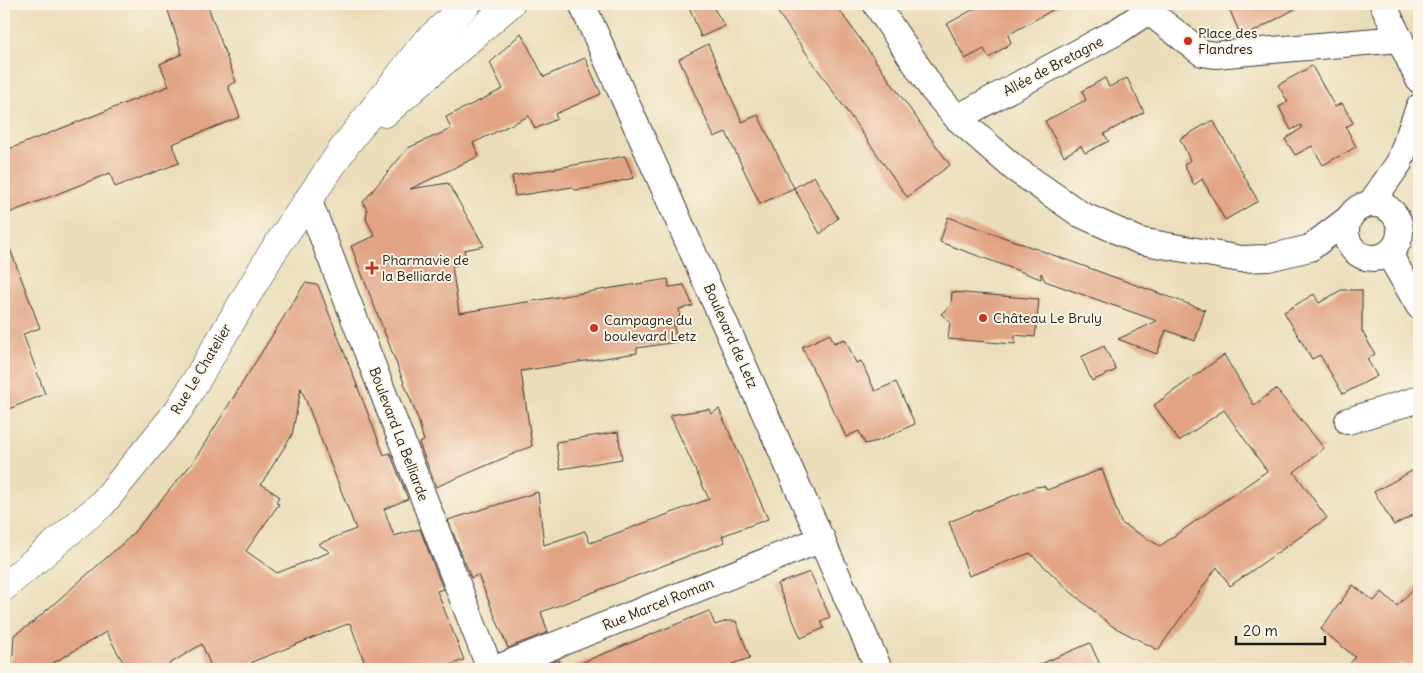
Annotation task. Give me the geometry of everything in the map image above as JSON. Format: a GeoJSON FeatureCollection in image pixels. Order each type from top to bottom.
{"type":"FeatureCollection","features":[{"type":"Feature","properties":{"kind":"main road","name":"Rue Le Chatelier"},"geometry":{"type":"LineString","coordinates":[[4,587],[102,504],[178,410],[272,253],[345,146],[422,45],[467,4]]}},
{"type":"Feature","properties":{"kind":"main road","name":"Rue Le Chatelier"},"geometry":{"type":"LineString","coordinates":[[345,146],[441,66],[510,4]]}},
{"type":"Feature","properties":{"kind":"street","name":"Boulevard de Letz"},"geometry":{"type":"LineString","coordinates":[[582,4],[879,669]]}},
{"type":"Feature","properties":{"kind":"street"},"geometry":{"type":"LineString","coordinates":[[876,4],[933,90],[957,118],[1014,168],[1080,214],[1140,241],[1241,259],[1268,258],[1310,248],[1376,258],[1389,254],[1398,242],[1401,228],[1396,215],[1385,206],[1371,203]]}},
{"type":"Feature","properties":{"kind":"street"},"geometry":{"type":"LineString","coordinates":[[1383,4],[1419,80]]}},
{"type":"Feature","properties":{"kind":"street","name":"Allée de Bretagne"},"geometry":{"type":"LineString","coordinates":[[957,118],[1118,31],[1148,11],[1202,53],[1215,55],[1400,39]]}},
{"type":"Feature","properties":{"kind":"street"},"geometry":{"type":"LineString","coordinates":[[1396,215],[1419,107]]}},
{"type":"Feature","properties":{"kind":"street"},"geometry":{"type":"LineString","coordinates":[[1310,248],[1348,219],[1358,208],[1371,203],[1408,155]]}},
{"type":"Feature","properties":{"kind":"street","name":"Boulevard La Belliarde"},"geometry":{"type":"LineString","coordinates":[[308,199],[490,669]]}},
{"type":"Feature","properties":{"kind":"street"},"geometry":{"type":"LineString","coordinates":[[1348,219],[1346,234],[1350,247],[1361,256]]}},
{"type":"Feature","properties":{"kind":"street"},"geometry":{"type":"LineString","coordinates":[[1389,254],[1419,306]]}},
{"type":"Feature","properties":{"kind":"street"},"geometry":{"type":"LineString","coordinates":[[1348,421],[1419,399]]}},
{"type":"Feature","properties":{"kind":"street","name":"Rue Marcel Roman"},"geometry":{"type":"LineString","coordinates":[[495,669],[822,538]]}},
{"type":"Feature","properties":{"kind":"building"},"geometry":{"type":"Polygon","coordinates":[[[166,4],[207,4],[236,82],[228,86],[240,117],[172,144],[179,163],[115,187],[110,173],[4,215],[4,151],[169,86],[160,64],[182,54],[166,4]]]}},
{"type":"Feature","properties":{"kind":"building"},"geometry":{"type":"Polygon","coordinates":[[[688,4],[711,4],[725,26],[701,37],[688,4]]]}},
{"type":"Feature","properties":{"kind":"building"},"geometry":{"type":"Polygon","coordinates":[[[772,4],[835,4],[950,165],[907,197],[772,4]]]}},
{"type":"Feature","properties":{"kind":"building"},"geometry":{"type":"Polygon","coordinates":[[[983,4],[1063,4],[1008,35],[1011,43],[989,58],[984,49],[965,59],[947,24],[983,4]]]}},
{"type":"Feature","properties":{"kind":"building"},"geometry":{"type":"Polygon","coordinates":[[[1227,4],[1304,4],[1242,38],[1227,4]]]}},
{"type":"Feature","properties":{"kind":"building"},"geometry":{"type":"Polygon","coordinates":[[[521,33],[544,77],[585,58],[601,94],[555,114],[557,119],[535,129],[529,116],[473,143],[479,156],[410,189],[448,183],[484,246],[464,250],[467,263],[452,266],[459,313],[668,279],[669,287],[684,285],[693,306],[679,309],[680,320],[673,321],[677,342],[637,348],[637,353],[521,371],[532,446],[436,487],[419,443],[424,441],[418,419],[351,246],[375,236],[366,219],[367,210],[363,202],[408,148],[451,129],[446,117],[503,89],[490,63],[521,33]]]}},
{"type":"Feature","properties":{"kind":"building"},"geometry":{"type":"Polygon","coordinates":[[[708,44],[742,122],[758,115],[794,188],[760,204],[726,132],[714,137],[679,59],[708,44]]]}},
{"type":"Feature","properties":{"kind":"building"},"geometry":{"type":"Polygon","coordinates":[[[1312,66],[1335,107],[1342,103],[1353,123],[1346,127],[1356,147],[1323,165],[1312,146],[1295,155],[1285,139],[1302,128],[1301,125],[1291,130],[1279,107],[1288,102],[1278,85],[1312,66]]]}},
{"type":"Feature","properties":{"kind":"building"},"geometry":{"type":"Polygon","coordinates":[[[1105,78],[1109,87],[1127,78],[1144,112],[1104,134],[1109,141],[1085,153],[1081,146],[1064,156],[1045,121],[1086,100],[1082,91],[1105,78]]]}},
{"type":"Feature","properties":{"kind":"building"},"geometry":{"type":"Polygon","coordinates":[[[1213,120],[1258,201],[1225,220],[1202,179],[1194,185],[1184,165],[1190,160],[1180,139],[1213,120]]]}},
{"type":"Feature","properties":{"kind":"building"},"geometry":{"type":"Polygon","coordinates":[[[625,156],[634,178],[591,188],[575,190],[572,187],[515,196],[512,176],[625,156]]]}},
{"type":"Feature","properties":{"kind":"building"},"geometry":{"type":"Polygon","coordinates":[[[814,176],[838,218],[820,234],[794,188],[814,176]]]}},
{"type":"Feature","properties":{"kind":"building"},"geometry":{"type":"Polygon","coordinates":[[[948,217],[1205,310],[1195,341],[1166,330],[1157,354],[1118,339],[1157,321],[1045,281],[1041,273],[1041,279],[940,242],[948,217]]]}},
{"type":"Feature","properties":{"kind":"building"},"geometry":{"type":"Polygon","coordinates":[[[4,238],[6,238],[40,328],[23,334],[45,394],[4,411],[4,238]]]}},
{"type":"Feature","properties":{"kind":"building"},"geometry":{"type":"Polygon","coordinates":[[[305,283],[318,285],[384,455],[390,453],[408,499],[384,509],[394,536],[420,529],[443,589],[437,591],[464,660],[439,669],[367,669],[350,623],[252,662],[254,669],[212,669],[202,644],[161,669],[127,669],[106,632],[43,669],[7,669],[13,655],[14,635],[32,623],[130,537],[193,462],[305,283]],[[301,388],[292,435],[261,484],[279,496],[276,503],[279,504],[246,551],[277,573],[330,552],[318,544],[356,529],[301,388]]]}},
{"type":"Feature","properties":{"kind":"building"},"geometry":{"type":"Polygon","coordinates":[[[1341,290],[1362,290],[1362,331],[1375,354],[1367,359],[1377,376],[1343,394],[1320,355],[1312,359],[1284,312],[1314,294],[1319,303],[1341,290]]]}},
{"type":"Feature","properties":{"kind":"building","name":"Château Le Bruly"},"geometry":{"type":"Polygon","coordinates":[[[952,292],[1039,299],[1035,337],[1015,335],[1015,344],[948,339],[950,322],[941,314],[951,305],[952,292]]]}},
{"type":"Feature","properties":{"kind":"building"},"geometry":{"type":"Polygon","coordinates":[[[830,334],[834,343],[845,339],[856,363],[861,361],[875,391],[896,382],[915,424],[878,441],[865,444],[859,431],[846,437],[802,347],[830,334]]]}},
{"type":"Feature","properties":{"kind":"building"},"geometry":{"type":"Polygon","coordinates":[[[1104,346],[1116,370],[1092,381],[1081,357],[1104,346]]]}},
{"type":"Feature","properties":{"kind":"building"},"geometry":{"type":"Polygon","coordinates":[[[1224,355],[1254,405],[1276,389],[1324,448],[1294,472],[1327,518],[1230,586],[1217,567],[1158,650],[1112,626],[1072,593],[1030,553],[969,576],[949,522],[1035,487],[1044,486],[1047,490],[1102,469],[1121,523],[1160,546],[1267,471],[1224,410],[1179,441],[1154,405],[1224,355]]]}},
{"type":"Feature","properties":{"kind":"building"},"geometry":{"type":"Polygon","coordinates":[[[709,409],[711,414],[719,409],[768,519],[722,536],[725,542],[541,612],[548,632],[508,648],[478,575],[471,578],[448,520],[538,492],[544,545],[585,531],[590,543],[709,499],[670,415],[709,409]]]}},
{"type":"Feature","properties":{"kind":"building"},"geometry":{"type":"Polygon","coordinates":[[[618,432],[622,459],[560,469],[556,442],[618,432]]]}},
{"type":"Feature","properties":{"kind":"building"},"geometry":{"type":"Polygon","coordinates":[[[1419,467],[1419,512],[1394,525],[1374,492],[1419,467]]]}},
{"type":"Feature","properties":{"kind":"building"},"geometry":{"type":"Polygon","coordinates":[[[810,572],[830,617],[821,621],[824,628],[801,638],[777,584],[810,572]]]}},
{"type":"Feature","properties":{"kind":"building"},"geometry":{"type":"Polygon","coordinates":[[[1419,583],[1419,669],[1409,669],[1401,663],[1395,669],[1346,669],[1355,657],[1321,629],[1353,585],[1374,601],[1382,592],[1397,606],[1419,583]]]}},
{"type":"Feature","properties":{"kind":"building"},"geometry":{"type":"Polygon","coordinates":[[[709,611],[715,625],[727,621],[736,621],[750,658],[732,664],[734,669],[566,669],[709,611]]]}},
{"type":"Feature","properties":{"kind":"building"},"geometry":{"type":"Polygon","coordinates":[[[1090,643],[1102,669],[1029,669],[1090,643]]]}},
{"type":"Feature","properties":{"kind":"building"},"geometry":{"type":"Polygon","coordinates":[[[559,660],[562,669],[535,669],[559,660]]]}},
{"type":"Feature","properties":{"kind":"place","name":"Place des Flandres"},"geometry":{"type":"Point","coordinates":[1188,41]}},
{"type":"Feature","properties":{"kind":"place","name":"Pharmavie de la Belliarde"},"geometry":{"type":"Point","coordinates":[372,268]}},
{"type":"Feature","properties":{"kind":"place","name":"Château Le Bruly"},"geometry":{"type":"Point","coordinates":[983,318]}},
{"type":"Feature","properties":{"kind":"place","name":"Campagne du boulevard Letz"},"geometry":{"type":"Point","coordinates":[594,328]}}]}
